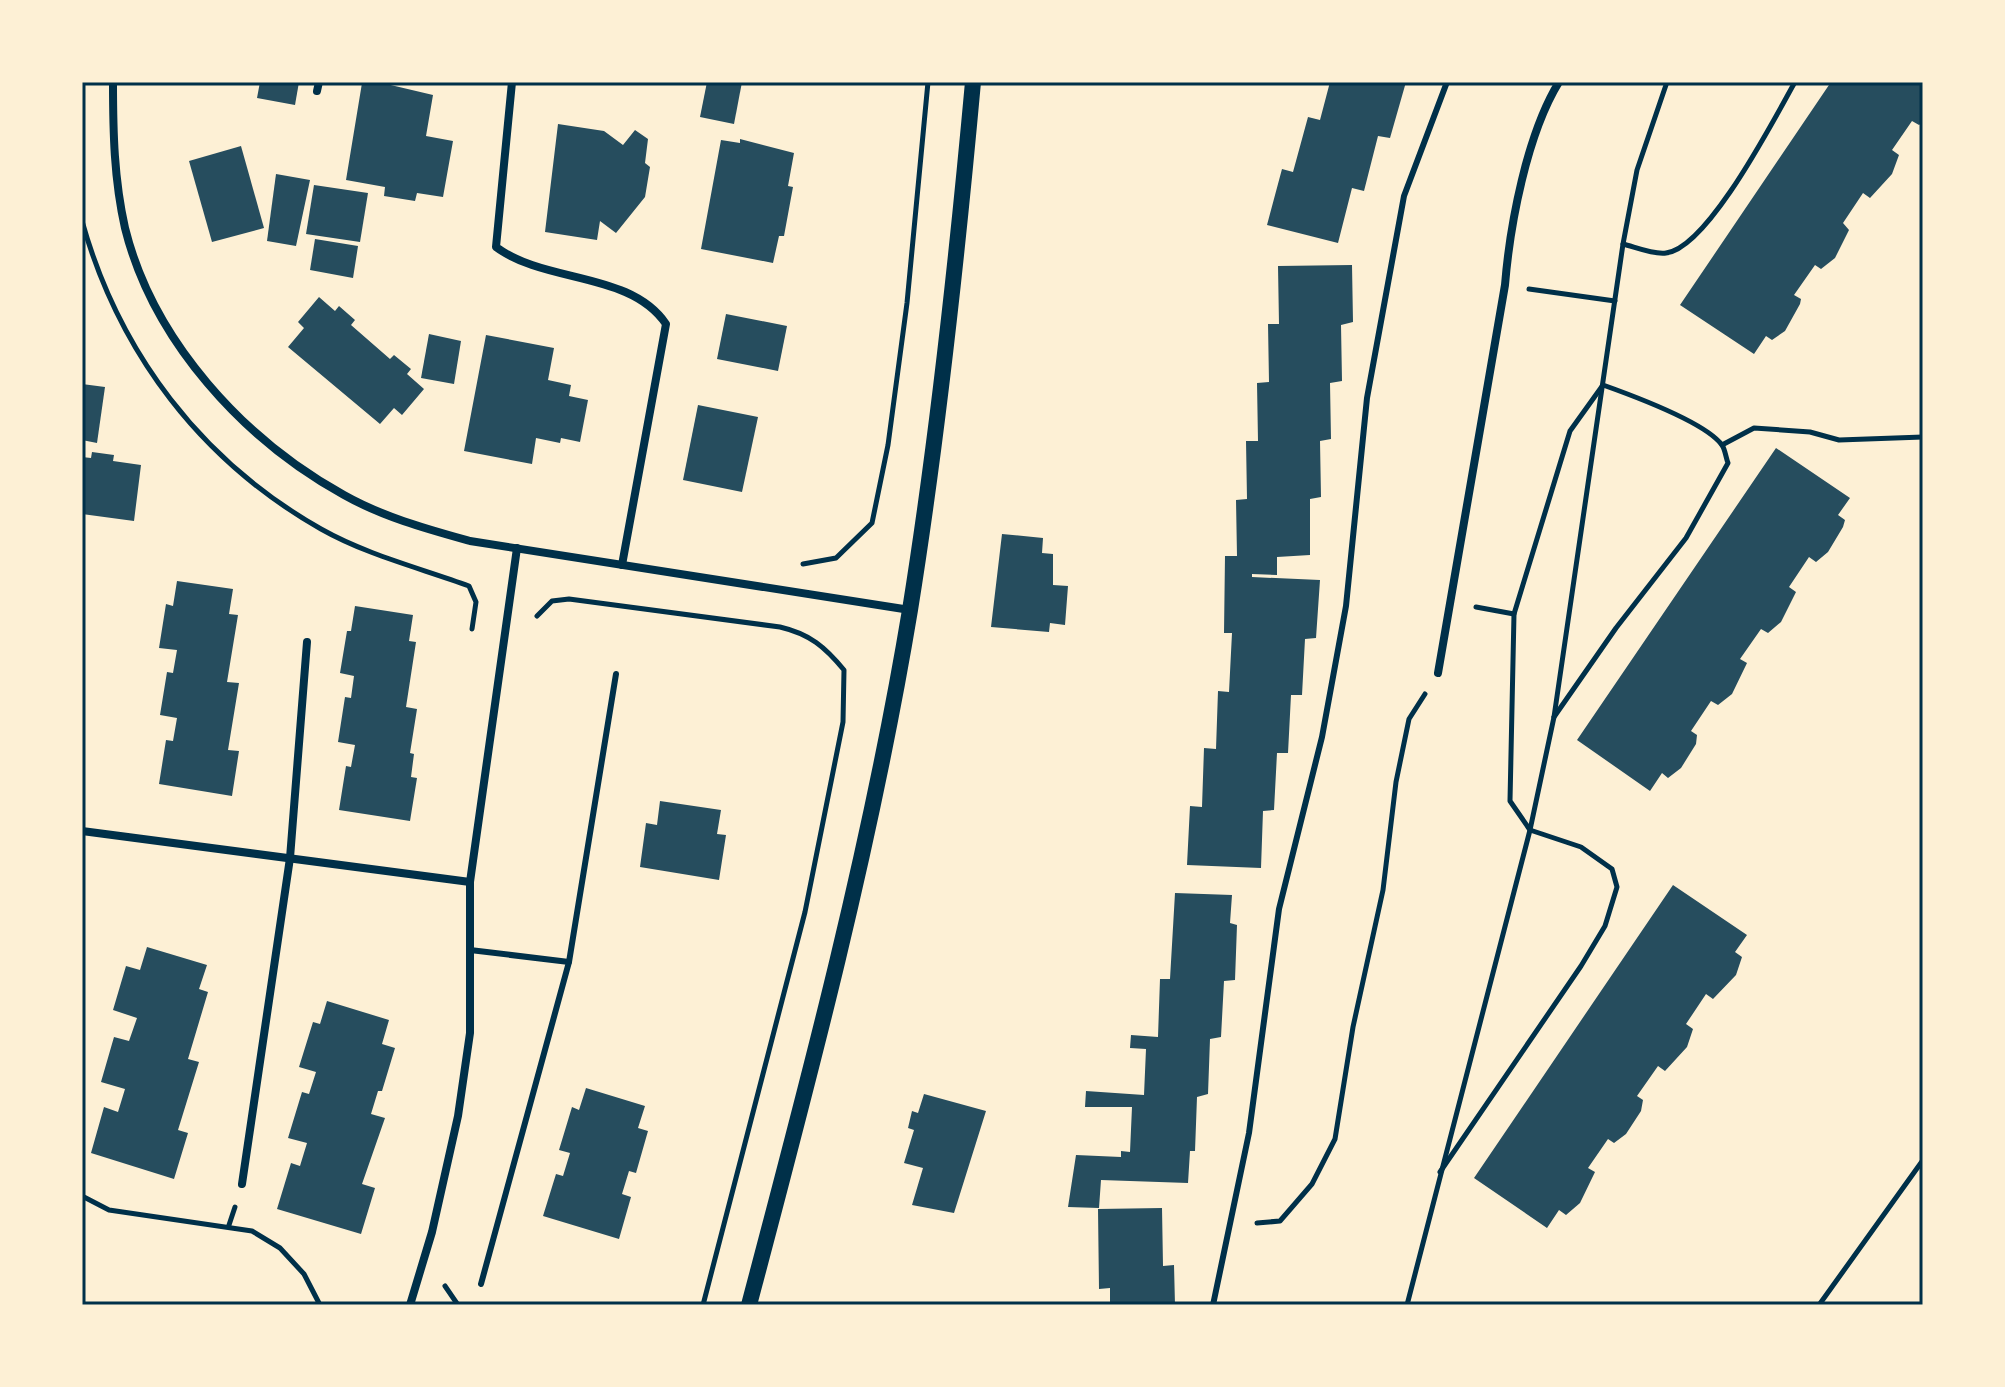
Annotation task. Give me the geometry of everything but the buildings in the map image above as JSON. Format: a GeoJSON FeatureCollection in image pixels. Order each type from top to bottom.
{"type":"FeatureCollection","features":[{"type":"Feature","properties":{"kind":"main road"},"geometry":{"type":"LineString","coordinates":[[749,1305],[800,1115],[868,828],[910,610],[954,285],[973,82]]}},
{"type":"Feature","properties":{"kind":"street"},"geometry":{"type":"LineString","coordinates":[[113,82],[113,158],[126,230],[151,296],[187,358],[235,412],[288,459],[345,495],[405,522],[470,541],[910,610]]}},
{"type":"Feature","properties":{"kind":"street"},"geometry":{"type":"LineString","coordinates":[[512,82],[496,247],[513,260],[632,294],[655,307],[666,324],[622,565]]}},
{"type":"Feature","properties":{"kind":"street"},"geometry":{"type":"LineString","coordinates":[[1438,673],[1505,285],[1509,235],[1545,104],[1559,82]]}},
{"type":"Feature","properties":{"kind":"street"},"geometry":{"type":"LineString","coordinates":[[410,1305],[432,1232],[458,1116],[470,1033],[470,882],[517,548]]}},
{"type":"Feature","properties":{"kind":"street"},"geometry":{"type":"LineString","coordinates":[[242,1184],[290,858],[307,642]]}},
{"type":"Feature","properties":{"kind":"street"},"geometry":{"type":"LineString","coordinates":[[82,831],[470,882]]}},
{"type":"Feature","properties":{"kind":"lane"},"geometry":{"type":"LineString","coordinates":[[1213,1305],[1249,1133],[1279,909],[1322,737],[1346,606],[1367,398],[1401,212],[1447,82]]}},
{"type":"Feature","properties":{"kind":"lane"},"geometry":{"type":"LineString","coordinates":[[481,1284],[569,962],[616,674]]}},
{"type":"Feature","properties":{"kind":"lane"},"geometry":{"type":"LineString","coordinates":[[470,950],[569,962]]}},
{"type":"Feature","properties":{"kind":"path"},"geometry":{"type":"LineString","coordinates":[[791,565],[836,558],[872,523],[888,445],[905,319],[928,82]]}},
{"type":"Feature","properties":{"kind":"path"},"geometry":{"type":"LineString","coordinates":[[1407,1305],[1530,830],[1554,717],[1623,244],[1637,170],[1667,82]]}},
{"type":"Feature","properties":{"kind":"path"},"geometry":{"type":"LineString","coordinates":[[1623,244],[1666,253],[1692,241],[1741,176],[1795,82]]}},
{"type":"Feature","properties":{"kind":"path"},"geometry":{"type":"LineString","coordinates":[[1505,285],[1615,301]]}},
{"type":"Feature","properties":{"kind":"path"},"geometry":{"type":"LineString","coordinates":[[1554,717],[1616,628],[1686,538],[1717,488],[1728,463],[1722,445],[1703,430],[1643,399],[1603,385]]}},
{"type":"Feature","properties":{"kind":"path"},"geometry":{"type":"LineString","coordinates":[[1440,1172],[1581,966],[1605,926],[1617,887],[1612,869],[1581,847],[1530,830],[1510,801],[1514,614],[1570,431],[1603,385]]}},
{"type":"Feature","properties":{"kind":"path"},"geometry":{"type":"LineString","coordinates":[[1722,445],[1754,428],[1810,432],[1839,440],[1923,437]]}},
{"type":"Feature","properties":{"kind":"path"},"geometry":{"type":"LineString","coordinates":[[535,626],[538,614],[552,601],[569,599],[780,627],[803,633],[824,646],[844,670],[843,722],[805,912],[703,1305]]}},
{"type":"Feature","properties":{"kind":"path"},"geometry":{"type":"LineString","coordinates":[[1450,602],[1514,614]]}},
{"type":"Feature","properties":{"kind":"path"},"geometry":{"type":"LineString","coordinates":[[1232,1225],[1280,1221],[1312,1184],[1335,1139],[1353,1027],[1383,890],[1396,782],[1409,719],[1438,673]]}},
{"type":"Feature","properties":{"kind":"path"},"geometry":{"type":"LineString","coordinates":[[1819,1305],[1923,1160]]}},
{"type":"Feature","properties":{"kind":"path"},"geometry":{"type":"LineString","coordinates":[[82,1196],[109,1210],[252,1231],[280,1248],[304,1274],[320,1305]]}},
{"type":"Feature","properties":{"kind":"path"},"geometry":{"type":"LineString","coordinates":[[442,1282],[458,1305]]}}]}
